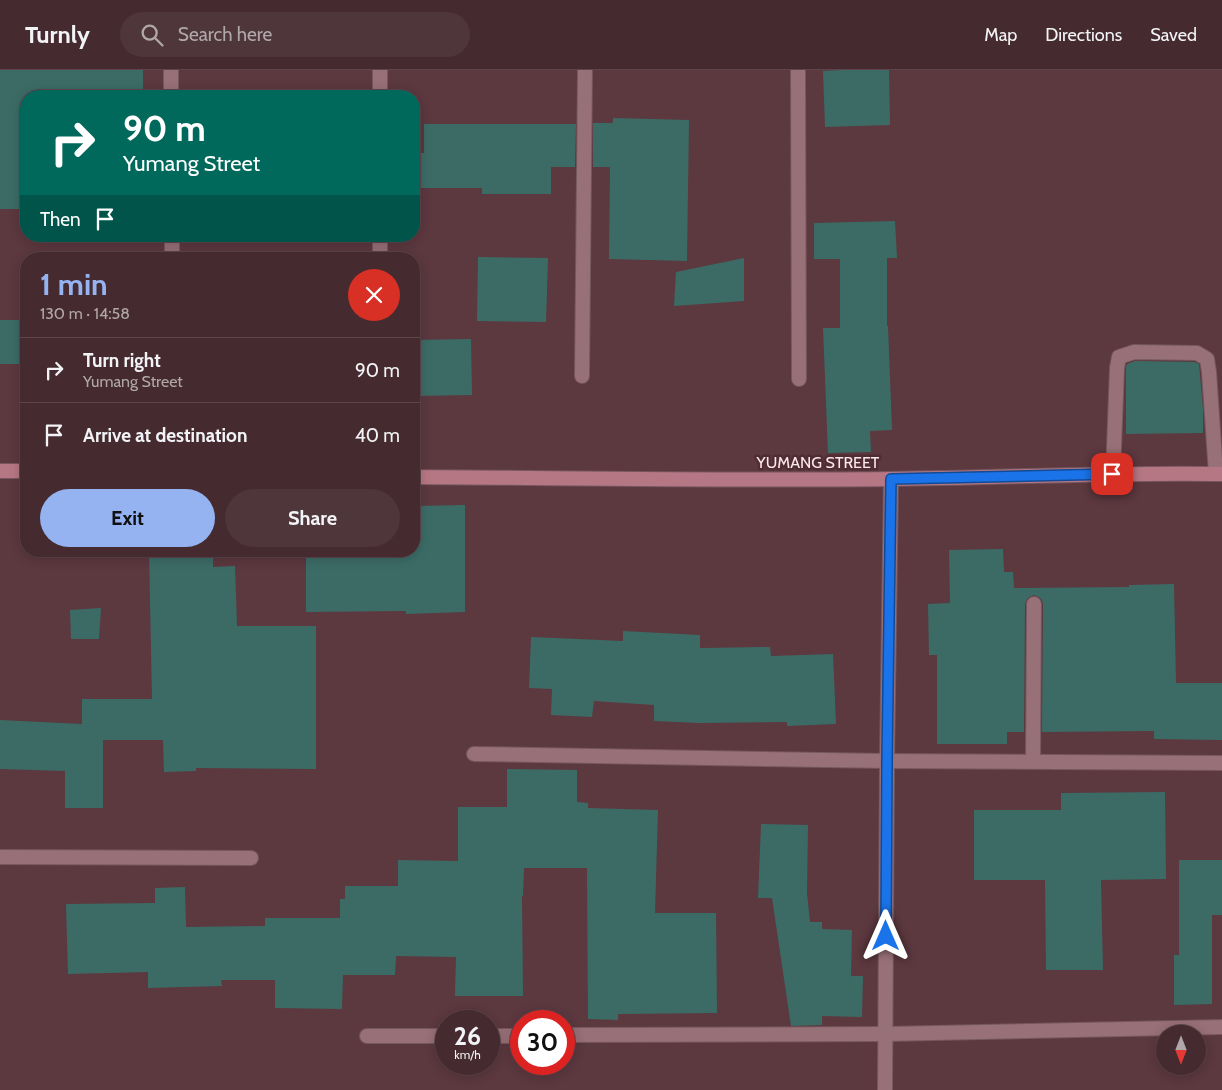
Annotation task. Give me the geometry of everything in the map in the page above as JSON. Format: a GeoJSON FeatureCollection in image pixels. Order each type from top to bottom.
{"type":"FeatureCollection","features":[{"type":"Feature","properties":{"kind":"main road"},"geometry":{"type":"LineString","coordinates":[[0,471],[20,471]]}},
{"type":"Feature","properties":{"kind":"main road","name":"YUMANG STREET"},"geometry":{"type":"LineString","coordinates":[[420,477],[733,480],[1219,474]]}},
{"type":"Feature","properties":{"kind":"street"},"geometry":{"type":"LineString","coordinates":[[171,70],[171,90]]}},
{"type":"Feature","properties":{"kind":"street"},"geometry":{"type":"LineString","coordinates":[[380,70],[380,90]]}},
{"type":"Feature","properties":{"kind":"street"},"geometry":{"type":"LineString","coordinates":[[582,376],[585,70]]}},
{"type":"Feature","properties":{"kind":"street"},"geometry":{"type":"LineString","coordinates":[[798,70],[799,379]]}},
{"type":"Feature","properties":{"kind":"street"},"geometry":{"type":"LineString","coordinates":[[1112,474],[1117,368],[1120,357],[1134,352],[1143,352],[1197,353],[1207,359],[1219,474]]}},
{"type":"Feature","properties":{"kind":"street"},"geometry":{"type":"LineString","coordinates":[[885,1090],[891,479]]}},
{"type":"Feature","properties":{"kind":"street"},"geometry":{"type":"LineString","coordinates":[[1033,761],[1034,604]]}},
{"type":"Feature","properties":{"kind":"street"},"geometry":{"type":"LineString","coordinates":[[474,754],[887,761],[1222,763]]}},
{"type":"Feature","properties":{"kind":"street"},"geometry":{"type":"LineString","coordinates":[[0,857],[252,858]]}},
{"type":"Feature","properties":{"kind":"street"},"geometry":{"type":"LineString","coordinates":[[575,1035],[886,1034],[1222,1027]]}},
{"type":"Feature","properties":{"kind":"street"},"geometry":{"type":"LineString","coordinates":[[367,1036],[435,1036]]}},
{"type":"Feature","properties":{"kind":"building"},"geometry":{"type":"Polygon","coordinates":[[[0,70],[143,70],[143,90],[20,90],[20,209],[0,209],[0,70]]]}},
{"type":"Feature","properties":{"kind":"building"},"geometry":{"type":"Polygon","coordinates":[[[889,70],[890,125],[825,127],[823,71],[889,70]]]}},
{"type":"Feature","properties":{"kind":"building"},"geometry":{"type":"Polygon","coordinates":[[[613,118],[689,120],[687,261],[609,259],[610,167],[593,167],[593,123],[613,123],[613,118]]]}},
{"type":"Feature","properties":{"kind":"building"},"geometry":{"type":"Polygon","coordinates":[[[424,124],[576,124],[575,167],[551,167],[551,194],[482,194],[482,188],[420,188],[420,153],[424,153],[424,124]]]}},
{"type":"Feature","properties":{"kind":"building"},"geometry":{"type":"Polygon","coordinates":[[[895,221],[897,258],[887,258],[887,326],[892,430],[870,431],[871,452],[828,453],[823,328],[840,328],[840,259],[814,259],[814,223],[895,221]]]}},
{"type":"Feature","properties":{"kind":"building"},"geometry":{"type":"Polygon","coordinates":[[[478,257],[548,258],[546,322],[477,321],[478,257]]]}},
{"type":"Feature","properties":{"kind":"building"},"geometry":{"type":"Polygon","coordinates":[[[744,258],[744,301],[674,306],[676,272],[744,258]]]}},
{"type":"Feature","properties":{"kind":"building"},"geometry":{"type":"Polygon","coordinates":[[[0,320],[20,320],[20,364],[0,364],[0,320]]]}},
{"type":"Feature","properties":{"kind":"building"},"geometry":{"type":"Polygon","coordinates":[[[471,339],[472,395],[420,396],[420,340],[471,339]]]}},
{"type":"Feature","properties":{"kind":"building"},"geometry":{"type":"Polygon","coordinates":[[[1135,361],[1195,362],[1199,364],[1203,433],[1126,434],[1126,368],[1127,364],[1135,361]]]}},
{"type":"Feature","properties":{"kind":"building"},"geometry":{"type":"Polygon","coordinates":[[[465,505],[465,612],[406,614],[406,611],[306,612],[306,557],[420,557],[420,506],[465,505]]]}},
{"type":"Feature","properties":{"kind":"building"},"geometry":{"type":"Polygon","coordinates":[[[1003,549],[1004,572],[1013,572],[1014,588],[1129,587],[1129,585],[1174,584],[1176,683],[1222,683],[1222,740],[1154,739],[1154,731],[1042,732],[1043,604],[1039,597],[1034,595],[1027,599],[1025,604],[1024,732],[1007,732],[1007,744],[937,744],[937,655],[929,655],[928,604],[950,603],[949,550],[1003,549]]]}},
{"type":"Feature","properties":{"kind":"building"},"geometry":{"type":"Polygon","coordinates":[[[149,557],[213,557],[213,567],[235,566],[237,626],[316,626],[316,769],[196,768],[196,771],[164,772],[163,740],[103,740],[103,808],[65,808],[65,771],[0,769],[0,720],[82,724],[82,699],[152,699],[149,557]]]}},
{"type":"Feature","properties":{"kind":"building"},"geometry":{"type":"Polygon","coordinates":[[[101,608],[99,639],[71,639],[70,610],[101,608]]]}},
{"type":"Feature","properties":{"kind":"building"},"geometry":{"type":"Polygon","coordinates":[[[623,631],[700,635],[700,648],[770,647],[771,656],[833,654],[836,724],[787,726],[787,722],[699,723],[654,721],[654,705],[594,701],[592,717],[551,715],[552,689],[529,688],[531,637],[623,641],[623,631]]]}},
{"type":"Feature","properties":{"kind":"building"},"geometry":{"type":"Polygon","coordinates":[[[507,769],[577,770],[577,802],[588,803],[588,808],[658,810],[655,913],[716,913],[717,1013],[618,1014],[618,1020],[588,1019],[587,868],[524,868],[522,896],[523,996],[455,996],[456,957],[396,956],[395,975],[343,975],[342,1009],[275,1008],[275,980],[221,980],[222,986],[148,988],[148,972],[68,974],[66,904],[155,903],[155,888],[185,887],[186,927],[265,926],[265,918],[340,918],[340,899],[345,899],[345,886],[398,886],[398,860],[458,861],[458,807],[507,807],[507,769]]]}},
{"type":"Feature","properties":{"kind":"building"},"geometry":{"type":"Polygon","coordinates":[[[1165,792],[1166,879],[1101,880],[1103,970],[1046,970],[1045,880],[974,880],[974,810],[1061,810],[1061,793],[1165,792]]]}},
{"type":"Feature","properties":{"kind":"building"},"geometry":{"type":"Polygon","coordinates":[[[761,824],[808,825],[807,893],[810,922],[822,922],[822,929],[852,930],[851,976],[863,976],[862,1017],[822,1016],[822,1025],[791,1026],[772,898],[758,898],[761,824]]]}},
{"type":"Feature","properties":{"kind":"building"},"geometry":{"type":"Polygon","coordinates":[[[1179,860],[1222,860],[1222,915],[1212,915],[1212,1004],[1174,1005],[1174,955],[1179,955],[1179,860]]]}},
{"type":"Feature","properties":{"kind":"route"},"geometry":{"type":"LineString","coordinates":[[886,936],[891,479],[1112,474]]}}]}
